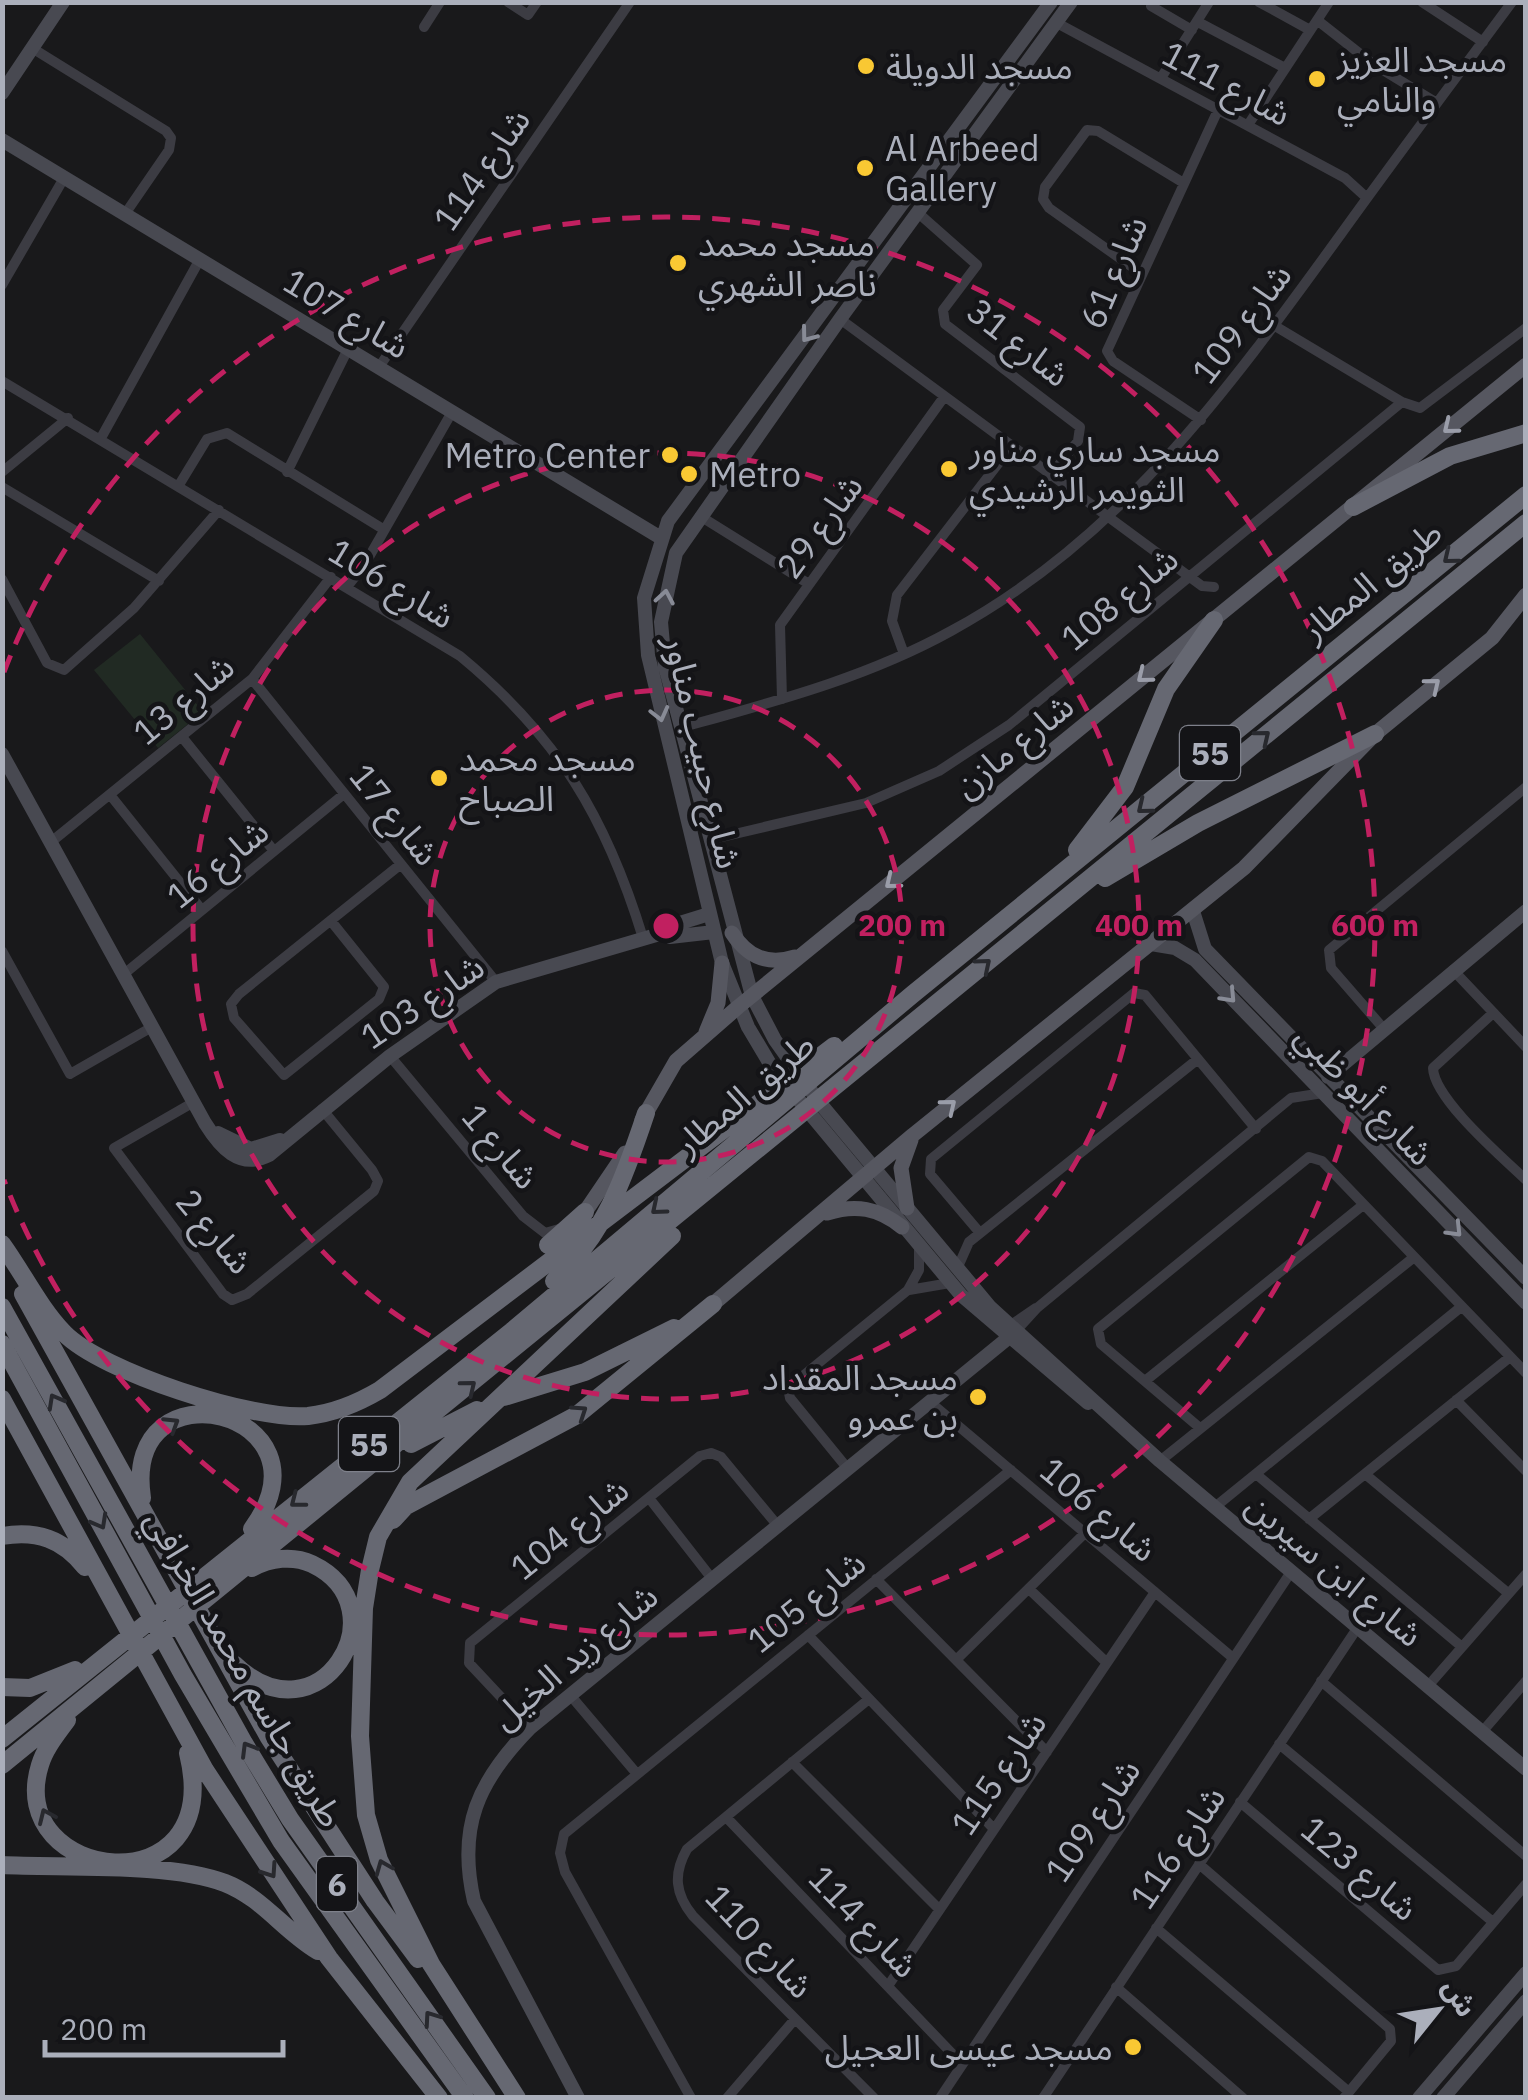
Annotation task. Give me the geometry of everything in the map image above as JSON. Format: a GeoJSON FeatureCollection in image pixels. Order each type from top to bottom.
{"type":"FeatureCollection","features":[{"type":"Feature","properties":{"kind":"highway"},"geometry":{"type":"LineString","coordinates":[[1352,506],[1450,456],[1526,433]]}},
{"type":"Feature","properties":{"kind":"highway","name":"طريق المطار"},"geometry":{"type":"LineString","coordinates":[[2,1738],[512,1331],[891,1008],[1526,496]]}},
{"type":"Feature","properties":{"kind":"highway","name":"طريق المطار"},"geometry":{"type":"LineString","coordinates":[[2,1766],[1526,523]]}},
{"type":"Feature","properties":{"kind":"highway"},"geometry":{"type":"LineString","coordinates":[[1040,891],[1125,788],[1166,688],[1214,620]]}},
{"type":"Feature","properties":{"kind":"highway"},"geometry":{"type":"LineString","coordinates":[[1033,924],[1153,848],[1376,734]]}},
{"type":"Feature","properties":{"kind":"highway"},"geometry":{"type":"LineString","coordinates":[[2,1244],[44,1307],[84,1348],[131,1372],[248,1410],[288,1416],[334,1412],[367,1398],[891,1008]]}},
{"type":"Feature","properties":{"kind":"highway"},"geometry":{"type":"LineString","coordinates":[[512,1331],[599,1231],[619,1192],[646,1114]]}},
{"type":"Feature","properties":{"kind":"highway"},"geometry":{"type":"LineString","coordinates":[[517,2098],[431,1964],[397,1899],[366,1815],[360,1736],[364,1608],[378,1537],[396,1500],[445,1449],[748,1161]]}},
{"type":"Feature","properties":{"kind":"highway"},"geometry":{"type":"LineString","coordinates":[[248,1410],[318,1406],[358,1390],[541,1252],[585,1212]]}},
{"type":"Feature","properties":{"kind":"highway"},"geometry":{"type":"LineString","coordinates":[[2,1256],[144,1508],[217,1647],[375,1901],[482,2043]]}},
{"type":"Feature","properties":{"kind":"highway"},"geometry":{"type":"LineString","coordinates":[[370,1570],[394,1519],[406,1506],[578,1415],[713,1304]]}},
{"type":"Feature","properties":{"kind":"highway"},"geometry":{"type":"LineString","coordinates":[[366,1471],[492,1401],[608,1362],[713,1304]]}},
{"type":"Feature","properties":{"kind":"highway","name":"طريق جاسم محمد الخرافي"},"geometry":{"type":"LineString","coordinates":[[2,1307],[290,1819],[487,2098]]}},
{"type":"Feature","properties":{"kind":"highway","name":"طريق جاسم محمد الخرافي"},"geometry":{"type":"LineString","coordinates":[[2,1344],[183,1675],[281,1840],[465,2098]]}},
{"type":"Feature","properties":{"kind":"highway"},"geometry":{"type":"LineString","coordinates":[[2,1399],[181,1729],[328,1958],[438,2098]]}},
{"type":"Feature","properties":{"kind":"highway"},"geometry":{"type":"LineString","coordinates":[[144,1508],[141,1474],[152,1438],[179,1417],[194,1412],[228,1416],[254,1431],[272,1475],[268,1504],[238,1548]]}},
{"type":"Feature","properties":{"kind":"highway"},"geometry":{"type":"LineString","coordinates":[[2,1536],[38,1534],[57,1542],[74,1552],[107,1594]]}},
{"type":"Feature","properties":{"kind":"highway"},"geometry":{"type":"LineString","coordinates":[[217,1647],[251,1680],[279,1690],[294,1690],[334,1669],[350,1644],[352,1625],[346,1595],[335,1580],[304,1560],[272,1559],[222,1586]]}},
{"type":"Feature","properties":{"kind":"highway"},"geometry":{"type":"LineString","coordinates":[[2,1687],[30,1688],[50,1682],[110,1650]]}},
{"type":"Feature","properties":{"kind":"highway"},"geometry":{"type":"LineString","coordinates":[[83,1698],[46,1749],[36,1786],[53,1832],[79,1855],[96,1863],[131,1864],[149,1858],[181,1831],[190,1813],[194,1782],[181,1729]]}},
{"type":"Feature","properties":{"kind":"highway"},"geometry":{"type":"LineString","coordinates":[[2,1865],[178,1874],[224,1883],[272,1911],[309,1946],[328,1958]]}},
{"type":"Feature","properties":{"kind":"main road","name":"شارع مازن"},"geometry":{"type":"LineString","coordinates":[[585,1212],[618,1166],[676,1061],[810,947],[1526,365]]}},
{"type":"Feature","properties":{"kind":"main road"},"geometry":{"type":"LineString","coordinates":[[1492,638],[1526,595]]}},
{"type":"Feature","properties":{"kind":"main road"},"geometry":{"type":"LineString","coordinates":[[713,1304],[913,1135],[1193,912],[1244,868],[1376,734],[1526,612]]}},
{"type":"Feature","properties":{"kind":"main road"},"geometry":{"type":"LineString","coordinates":[[732,932],[753,956],[768,961],[783,961],[810,947]]}},
{"type":"Feature","properties":{"kind":"main road"},"geometry":{"type":"LineString","coordinates":[[701,1040],[718,1003],[722,963]]}},
{"type":"Feature","properties":{"kind":"main road"},"geometry":{"type":"LineString","coordinates":[[906,1208],[900,1168],[913,1135]]}},
{"type":"Feature","properties":{"kind":"main road"},"geometry":{"type":"LineString","coordinates":[[811,1223],[827,1213],[860,1207],[876,1210],[902,1226]]}},
{"type":"Feature","properties":{"kind":"street"},"geometry":{"type":"LineString","coordinates":[[2,93],[63,2]]}},
{"type":"Feature","properties":{"kind":"street"},"geometry":{"type":"LineString","coordinates":[[424,26],[440,2]]}},
{"type":"Feature","properties":{"kind":"street"},"geometry":{"type":"LineString","coordinates":[[508,2],[528,15],[537,2]]}},
{"type":"Feature","properties":{"kind":"street","name":"شارع 114"},"geometry":{"type":"LineString","coordinates":[[378,367],[630,2]]}},
{"type":"Feature","properties":{"kind":"street","name":"شارع حبيب مناور"},"geometry":{"type":"LineString","coordinates":[[745,1002],[732,932],[665,666],[661,622],[676,553],[840,319],[860,278],[974,108],[1051,2]]}},
{"type":"Feature","properties":{"kind":"street","name":"شارع حبيب مناور"},"geometry":{"type":"LineString","coordinates":[[868,1173],[745,1002],[722,963],[655,694],[644,598],[661,538],[706,470],[916,212],[1072,2]]}},
{"type":"Feature","properties":{"kind":"street"},"geometry":{"type":"LineString","coordinates":[[1161,78],[1209,2]]}},
{"type":"Feature","properties":{"kind":"street"},"geometry":{"type":"LineString","coordinates":[[1259,2],[1314,25],[1437,103]]}},
{"type":"Feature","properties":{"kind":"street"},"geometry":{"type":"LineString","coordinates":[[1248,125],[1329,2]]}},
{"type":"Feature","properties":{"kind":"street"},"geometry":{"type":"LineString","coordinates":[[1422,2],[1483,42]]}},
{"type":"Feature","properties":{"kind":"street","name":"شارع 109"},"geometry":{"type":"LineString","coordinates":[[680,728],[782,699],[904,654],[991,608],[1108,520],[1200,420],[1274,326],[1512,2]]}},
{"type":"Feature","properties":{"kind":"street"},"geometry":{"type":"LineString","coordinates":[[1151,6],[1286,68]]}},
{"type":"Feature","properties":{"kind":"street","name":"شارع 111"},"geometry":{"type":"LineString","coordinates":[[1057,23],[1345,178],[1367,198]]}},
{"type":"Feature","properties":{"kind":"street"},"geometry":{"type":"LineString","coordinates":[[32,48],[166,130],[171,138],[168,150],[125,214]]}},
{"type":"Feature","properties":{"kind":"street"},"geometry":{"type":"LineString","coordinates":[[974,108],[979,115],[990,112]]}},
{"type":"Feature","properties":{"kind":"street","name":"شارع 61"},"geometry":{"type":"LineString","coordinates":[[1200,420],[1114,361],[1107,351],[1218,110]]}},
{"type":"Feature","properties":{"kind":"street"},"geometry":{"type":"LineString","coordinates":[[1142,274],[1048,208],[1043,199],[1045,187],[1088,130],[1098,131],[1182,182]]}},
{"type":"Feature","properties":{"kind":"street","name":"شارع 107"},"geometry":{"type":"LineString","coordinates":[[2,140],[661,538]]}},
{"type":"Feature","properties":{"kind":"street"},"geometry":{"type":"LineString","coordinates":[[2,285],[64,178]]}},
{"type":"Feature","properties":{"kind":"street","name":"شارع 31"},"geometry":{"type":"LineString","coordinates":[[916,212],[977,266],[943,310],[945,324],[1080,427],[1078,441],[1050,476]]}},
{"type":"Feature","properties":{"kind":"street"},"geometry":{"type":"LineString","coordinates":[[100,438],[200,260]]}},
{"type":"Feature","properties":{"kind":"street"},"geometry":{"type":"LineString","coordinates":[[840,319],[1108,520],[1202,586],[1214,587]]}},
{"type":"Feature","properties":{"kind":"street"},"geometry":{"type":"LineString","coordinates":[[1274,326],[1402,402],[1420,408],[1429,405],[1526,328]]}},
{"type":"Feature","properties":{"kind":"street"},"geometry":{"type":"LineString","coordinates":[[286,472],[348,349]]}},
{"type":"Feature","properties":{"kind":"street","name":"شارع 106"},"geometry":{"type":"LineString","coordinates":[[2,380],[460,656],[540,734],[577,781],[600,820],[643,938]]}},
{"type":"Feature","properties":{"kind":"street","name":"شارع 29"},"geometry":{"type":"LineString","coordinates":[[782,699],[777,632],[944,398]]}},
{"type":"Feature","properties":{"kind":"street","name":"شارع 108"},"geometry":{"type":"LineString","coordinates":[[709,840],[866,803],[939,770],[1009,725],[1402,402]]}},
{"type":"Feature","properties":{"kind":"street"},"geometry":{"type":"LineString","coordinates":[[347,587],[452,412]]}},
{"type":"Feature","properties":{"kind":"street"},"geometry":{"type":"LineString","coordinates":[[2,472],[68,418]]}},
{"type":"Feature","properties":{"kind":"street"},"geometry":{"type":"LineString","coordinates":[[180,486],[207,438],[227,433],[383,528]]}},
{"type":"Feature","properties":{"kind":"street"},"geometry":{"type":"LineString","coordinates":[[904,654],[892,622],[897,594],[1011,447]]}},
{"type":"Feature","properties":{"kind":"street"},"geometry":{"type":"LineString","coordinates":[[720,452],[723,460],[738,463]]}},
{"type":"Feature","properties":{"kind":"street"},"geometry":{"type":"LineString","coordinates":[[706,470],[719,472],[724,482]]}},
{"type":"Feature","properties":{"kind":"street"},"geometry":{"type":"LineString","coordinates":[[2,488],[159,580]]}},
{"type":"Feature","properties":{"kind":"street"},"geometry":{"type":"LineString","coordinates":[[2,579],[53,668],[73,666],[159,580],[219,510]]}},
{"type":"Feature","properties":{"kind":"street"},"geometry":{"type":"LineString","coordinates":[[700,516],[809,584]]}},
{"type":"Feature","properties":{"kind":"street","name":"شارع 13"},"geometry":{"type":"LineString","coordinates":[[51,842],[252,679],[331,577]]}},
{"type":"Feature","properties":{"kind":"street","name":"شارع 17"},"geometry":{"type":"LineString","coordinates":[[252,679],[496,982]]}},
{"type":"Feature","properties":{"kind":"street"},"geometry":{"type":"LineString","coordinates":[[182,737],[274,851]]}},
{"type":"Feature","properties":{"kind":"street","name":"شارع 103"},"geometry":{"type":"LineString","coordinates":[[2,754],[7,772],[51,842],[206,1123],[226,1151],[250,1161],[269,1156],[390,1056],[496,982],[662,933],[667,927],[710,914]]}},
{"type":"Feature","properties":{"kind":"street"},"geometry":{"type":"LineString","coordinates":[[676,777],[686,781],[693,774]]}},
{"type":"Feature","properties":{"kind":"street"},"geometry":{"type":"LineString","coordinates":[[1384,1029],[1329,965],[1329,950],[1526,787]]}},
{"type":"Feature","properties":{"kind":"street"},"geometry":{"type":"LineString","coordinates":[[681,797],[688,791],[697,792]]}},
{"type":"Feature","properties":{"kind":"street","name":"شارع 16"},"geometry":{"type":"LineString","coordinates":[[124,974],[344,794]]}},
{"type":"Feature","properties":{"kind":"street"},"geometry":{"type":"LineString","coordinates":[[111,796],[202,910]]}},
{"type":"Feature","properties":{"kind":"street"},"geometry":{"type":"LineString","coordinates":[[332,921],[384,987],[380,999],[284,1075],[234,1018],[230,1004],[401,864]]}},
{"type":"Feature","properties":{"kind":"street"},"geometry":{"type":"LineString","coordinates":[[1328,1076],[1526,911]]}},
{"type":"Feature","properties":{"kind":"street","name":"شارع أبو ظبي"},"geometry":{"type":"LineString","coordinates":[[1193,912],[1205,949],[1297,1066],[1526,1303]]}},
{"type":"Feature","properties":{"kind":"street","name":"شارع 103"},"geometry":{"type":"LineString","coordinates":[[662,933],[670,937],[714,932]]}},
{"type":"Feature","properties":{"kind":"street","name":"شارع أبو ظبي"},"geometry":{"type":"LineString","coordinates":[[1151,944],[1176,948],[1196,960],[1328,1076],[1526,1278]]}},
{"type":"Feature","properties":{"kind":"street"},"geometry":{"type":"LineString","coordinates":[[2,952],[70,1074],[152,1026]]}},
{"type":"Feature","properties":{"kind":"street"},"geometry":{"type":"LineString","coordinates":[[1453,970],[1525,1047]]}},
{"type":"Feature","properties":{"kind":"street"},"geometry":{"type":"LineString","coordinates":[[980,1233],[930,1174],[931,1159],[1132,995],[1145,995],[1256,1129]]}},
{"type":"Feature","properties":{"kind":"street"},"geometry":{"type":"LineString","coordinates":[[1492,1014],[1433,1068],[1433,1078],[1468,1121],[1526,1180]]}},
{"type":"Feature","properties":{"kind":"street","name":"شارع 1"},"geometry":{"type":"LineString","coordinates":[[390,1056],[538,1229],[546,1233],[556,1230],[585,1212]]}},
{"type":"Feature","properties":{"kind":"street"},"geometry":{"type":"LineString","coordinates":[[939,1246],[968,1242],[1198,1058]]}},
{"type":"Feature","properties":{"kind":"street"},"geometry":{"type":"LineString","coordinates":[[1291,1098],[1298,1083],[1297,1066]]}},
{"type":"Feature","properties":{"kind":"street"},"geometry":{"type":"LineString","coordinates":[[1291,1098],[1324,1093]]}},
{"type":"Feature","properties":{"kind":"street","name":"شارع زيد الخيل"},"geometry":{"type":"LineString","coordinates":[[578,2098],[486,1930],[467,1871],[468,1840],[483,1785],[502,1756],[530,1728],[930,1402],[1291,1098]]}},
{"type":"Feature","properties":{"kind":"street","name":"شارع 2"},"geometry":{"type":"LineString","coordinates":[[194,1102],[114,1148],[223,1294],[232,1300],[247,1294],[374,1190],[378,1180],[372,1170],[322,1109]]}},
{"type":"Feature","properties":{"kind":"street"},"geometry":{"type":"LineString","coordinates":[[1200,1428],[1101,1344],[1098,1332],[1119,1308],[1302,1160],[1313,1157],[1526,1373]]}},
{"type":"Feature","properties":{"kind":"street","name":"شارع ابن سيرين"},"geometry":{"type":"LineString","coordinates":[[868,1173],[939,1246],[953,1276]]}},
{"type":"Feature","properties":{"kind":"street","name":"شارع ابن سيرين"},"geometry":{"type":"LineString","coordinates":[[868,1173],[919,1248],[953,1276],[1070,1392],[1107,1415],[1526,1768]]}},
{"type":"Feature","properties":{"kind":"street"},"geometry":{"type":"LineString","coordinates":[[1145,1381],[1363,1205]]}},
{"type":"Feature","properties":{"kind":"street"},"geometry":{"type":"LineString","coordinates":[[910,1287],[953,1276],[968,1242]]}},
{"type":"Feature","properties":{"kind":"street"},"geometry":{"type":"LineString","coordinates":[[848,1469],[790,1398],[788,1388],[910,1287],[919,1270],[919,1248]]}},
{"type":"Feature","properties":{"kind":"street"},"geometry":{"type":"LineString","coordinates":[[1487,1264],[1497,1261],[1499,1251]]}},
{"type":"Feature","properties":{"kind":"street"},"geometry":{"type":"LineString","coordinates":[[1160,1461],[1413,1258]]}},
{"type":"Feature","properties":{"kind":"street"},"geometry":{"type":"LineString","coordinates":[[1502,1279],[1504,1269],[1514,1266]]}},
{"type":"Feature","properties":{"kind":"street"},"geometry":{"type":"LineString","coordinates":[[1214,1508],[1460,1307]]}},
{"type":"Feature","properties":{"kind":"street"},"geometry":{"type":"LineString","coordinates":[[1309,1519],[1510,1357]]}},
{"type":"Feature","properties":{"kind":"street"},"geometry":{"type":"LineString","coordinates":[[1456,1400],[1526,1471]]}},
{"type":"Feature","properties":{"kind":"street","name":"شارع 106"},"geometry":{"type":"LineString","coordinates":[[930,1402],[1234,1658]]}},
{"type":"Feature","properties":{"kind":"street","name":"شارع 104"},"geometry":{"type":"LineString","coordinates":[[530,1728],[469,1664],[470,1644],[700,1456],[715,1454],[778,1526]]}},
{"type":"Feature","properties":{"kind":"street","name":"شارع 105"},"geometry":{"type":"LineString","coordinates":[[692,2098],[565,1872],[560,1854],[570,1826],[1011,1470]]}},
{"type":"Feature","properties":{"kind":"street"},"geometry":{"type":"LineString","coordinates":[[1256,1474],[1462,1647]]}},
{"type":"Feature","properties":{"kind":"street"},"geometry":{"type":"LineString","coordinates":[[1365,1474],[1508,1594]]}},
{"type":"Feature","properties":{"kind":"street"},"geometry":{"type":"LineString","coordinates":[[649,1498],[713,1580]]}},
{"type":"Feature","properties":{"kind":"street"},"geometry":{"type":"LineString","coordinates":[[956,1660],[1086,1533]]}},
{"type":"Feature","properties":{"kind":"street","name":"شارع 109"},"geometry":{"type":"LineString","coordinates":[[940,2098],[1291,1572]]}},
{"type":"Feature","properties":{"kind":"street"},"geometry":{"type":"LineString","coordinates":[[1428,1686],[1526,1574]]}},
{"type":"Feature","properties":{"kind":"street"},"geometry":{"type":"LineString","coordinates":[[876,1579],[1047,1752]]}},
{"type":"Feature","properties":{"kind":"street"},"geometry":{"type":"LineString","coordinates":[[1028,1589],[1106,1662]]}},
{"type":"Feature","properties":{"kind":"street","name":"شارع 115"},"geometry":{"type":"LineString","coordinates":[[888,1986],[1154,1592]]}},
{"type":"Feature","properties":{"kind":"street","name":"شارع 116"},"geometry":{"type":"LineString","coordinates":[[1044,2097],[1358,1627]]}},
{"type":"Feature","properties":{"kind":"street"},"geometry":{"type":"LineString","coordinates":[[808,1635],[993,1828]]}},
{"type":"Feature","properties":{"kind":"street"},"geometry":{"type":"LineString","coordinates":[[1320,1681],[1526,1856]]}},
{"type":"Feature","properties":{"kind":"street"},"geometry":{"type":"LineString","coordinates":[[1482,1732],[1523,1689]]}},
{"type":"Feature","properties":{"kind":"street"},"geometry":{"type":"LineString","coordinates":[[571,1696],[637,1774]]}},
{"type":"Feature","properties":{"kind":"street","name":"شارع 110"},"geometry":{"type":"LineString","coordinates":[[868,1699],[687,1850],[677,1876],[678,1891],[693,1916],[874,2098]]}},
{"type":"Feature","properties":{"kind":"street"},"geometry":{"type":"LineString","coordinates":[[1279,1744],[1493,1922]]}},
{"type":"Feature","properties":{"kind":"street"},"geometry":{"type":"LineString","coordinates":[[792,1762],[939,1910]]}},
{"type":"Feature","properties":{"kind":"street","name":"شارع 123"},"geometry":{"type":"LineString","coordinates":[[1240,1802],[1438,1970],[1456,1966],[1526,1884]]}},
{"type":"Feature","properties":{"kind":"street","name":"شارع 114"},"geometry":{"type":"LineString","coordinates":[[726,1817],[962,2064]]}},
{"type":"Feature","properties":{"kind":"street"},"geometry":{"type":"LineString","coordinates":[[1156,1928],[1346,2094],[1391,2040],[1388,2026],[1199,1864]]}},
{"type":"Feature","properties":{"kind":"street"},"geometry":{"type":"LineString","coordinates":[[1419,2098],[1526,1973]]}},
{"type":"Feature","properties":{"kind":"street"},"geometry":{"type":"LineString","coordinates":[[1116,1987],[1243,2098]]}},
{"type":"Feature","properties":{"kind":"street"},"geometry":{"type":"LineString","coordinates":[[1443,2098],[1526,2001]]}},
{"type":"Feature","properties":{"kind":"street"},"geometry":{"type":"LineString","coordinates":[[727,2098],[796,2019]]}},
{"type":"Feature","properties":{"kind":"street"},"geometry":{"type":"LineString","coordinates":[[1480,2026],[1484,2036],[1494,2038]]}},
{"type":"Feature","properties":{"kind":"street"},"geometry":{"type":"LineString","coordinates":[[1462,2047],[1474,2048],[1477,2058]]}},
{"type":"Feature","properties":{"kind":"shaded area"},"geometry":{"type":"Polygon","coordinates":[[[140,634],[203,712],[158,748],[94,670],[140,634]]]}},
{"type":"Feature","properties":{"kind":"place","name":"مسجد الدويلة"},"geometry":{"type":"Point","coordinates":[866,66]}},
{"type":"Feature","properties":{"kind":"place","name":"مسجد العزيز والنامي"},"geometry":{"type":"Point","coordinates":[1317,79]}},
{"type":"Feature","properties":{"kind":"place","name":"Al Arbeed Gallery"},"geometry":{"type":"Point","coordinates":[865,168]}},
{"type":"Feature","properties":{"kind":"place","name":"مسجد محمد ناصر الشهري"},"geometry":{"type":"Point","coordinates":[678,263]}},
{"type":"Feature","properties":{"kind":"place","name":"Metro Center"},"geometry":{"type":"Point","coordinates":[670,455]}},
{"type":"Feature","properties":{"kind":"place","name":"مسجد ساري مناور الثويمر الرشيدي"},"geometry":{"type":"Point","coordinates":[949,469]}},
{"type":"Feature","properties":{"kind":"place","name":"Metro"},"geometry":{"type":"Point","coordinates":[689,474]}},
{"type":"Feature","properties":{"kind":"place","name":"مسجد محمد الصباح"},"geometry":{"type":"Point","coordinates":[439,778]}},
{"type":"Feature","properties":{"kind":"place","name":"مسجد المقداد بن عمرو"},"geometry":{"type":"Point","coordinates":[978,1397]}},
{"type":"Feature","properties":{"kind":"place","name":"مسجد عيسى العجيل"},"geometry":{"type":"Point","coordinates":[1133,2047]}}]}
